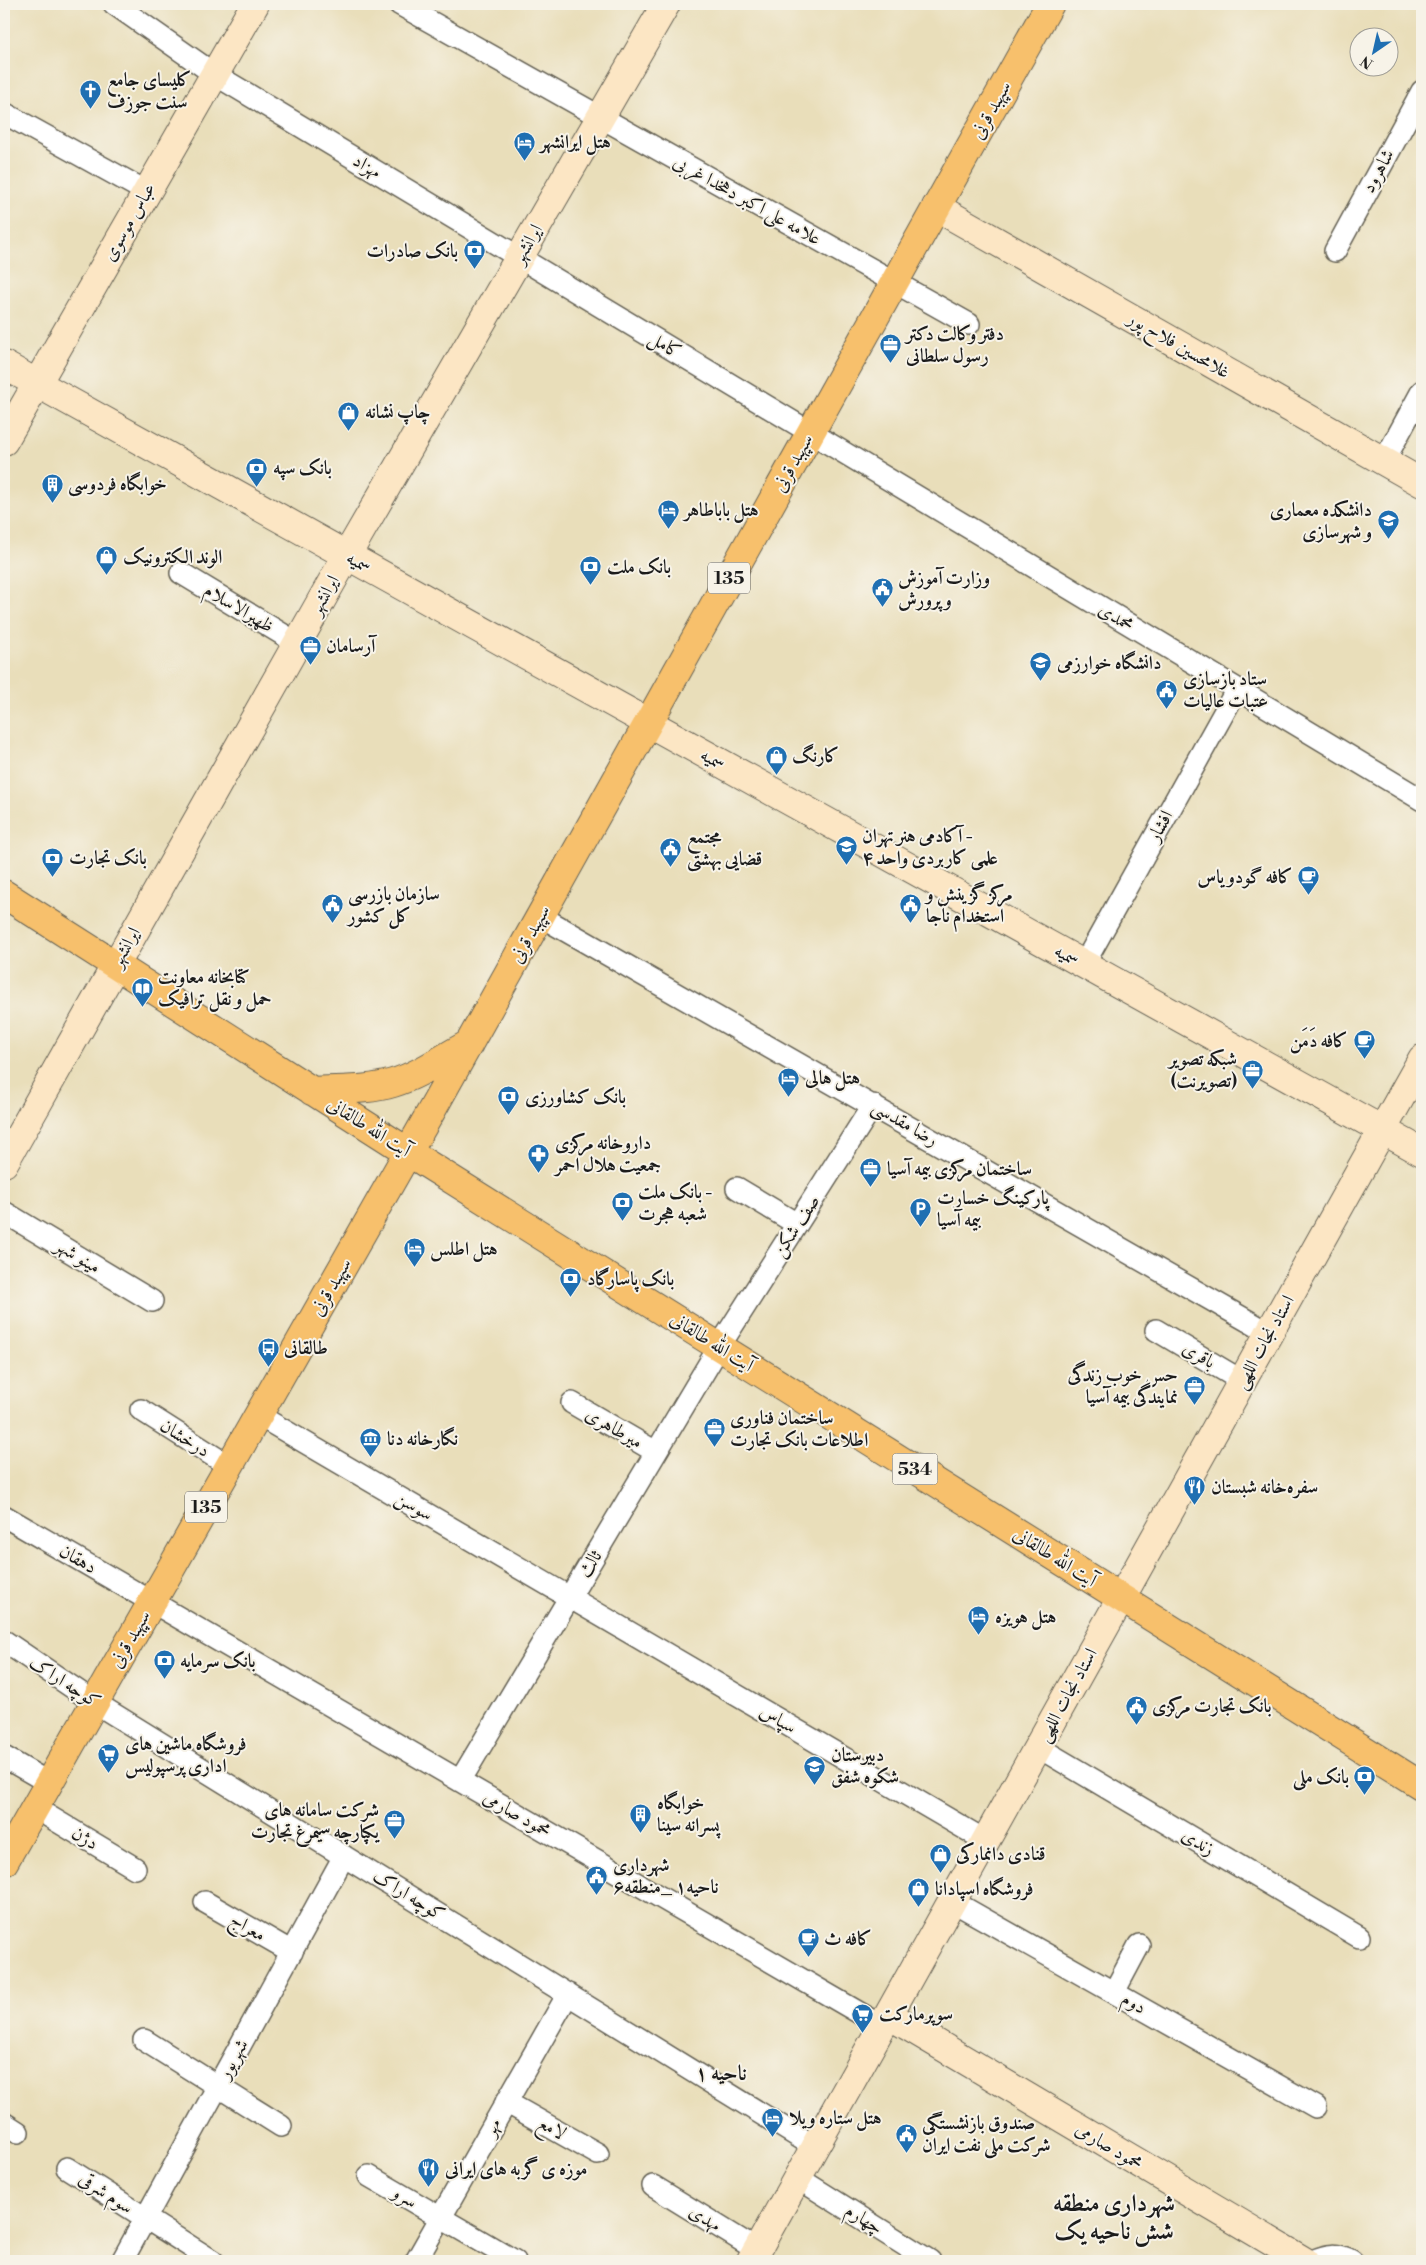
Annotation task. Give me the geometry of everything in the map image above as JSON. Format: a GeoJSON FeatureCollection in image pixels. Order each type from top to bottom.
{"type":"FeatureCollection","features":[{"type":"Feature","properties":{"kind":"main road","name":"عباس موسوی"},"geometry":{"type":"LineString","coordinates":[[4,441],[255,4]]}},
{"type":"Feature","properties":{"kind":"main road","name":"ایرانشهر"},"geometry":{"type":"LineString","coordinates":[[4,1163],[346,555],[666,4]]}},
{"type":"Feature","properties":{"kind":"main road","name":"سپهبد قرنی"},"geometry":{"type":"LineString","coordinates":[[4,1862],[469,1044],[1050,4]]}},
{"type":"Feature","properties":{"kind":"main road","name":"غلامحسین فلاح‌ پور"},"geometry":{"type":"LineString","coordinates":[[936,207],[1422,483]]}},
{"type":"Feature","properties":{"kind":"main road","name":"سمیه"},"geometry":{"type":"LineString","coordinates":[[4,365],[1422,1152]]}},
{"type":"Feature","properties":{"kind":"main road","name":"آیت الله طالقانی"},"geometry":{"type":"LineString","coordinates":[[4,894],[407,1152],[1422,1786]]}},
{"type":"Feature","properties":{"kind":"main road"},"geometry":{"type":"LineString","coordinates":[[312,1091],[368,1088],[391,1083],[406,1078],[469,1044]]}},
{"type":"Feature","properties":{"kind":"main road","name":"استاد نجات اللهی"},"geometry":{"type":"LineString","coordinates":[[754,2256],[1422,1059]]}},
{"type":"Feature","properties":{"kind":"main road","name":"محمود صارمی"},"geometry":{"type":"LineString","coordinates":[[886,2020],[1304,2261]]}},
{"type":"Feature","properties":{"kind":"street","name":"مهزاد"},"geometry":{"type":"LineString","coordinates":[[114,4],[214,74],[519,257]]}},
{"type":"Feature","properties":{"kind":"street","name":"علامه علی اکبر دهخدا غربی"},"geometry":{"type":"LineString","coordinates":[[399,4],[969,324]]}},
{"type":"Feature","properties":{"kind":"street","name":"شاهرود"},"geometry":{"type":"LineString","coordinates":[[1335,251],[1422,91]]}},
{"type":"Feature","properties":{"kind":"street"},"geometry":{"type":"LineString","coordinates":[[4,113],[147,192]]}},
{"type":"Feature","properties":{"kind":"street","name":"کامل"},"geometry":{"type":"LineString","coordinates":[[519,257],[810,432]]}},
{"type":"Feature","properties":{"kind":"street"},"geometry":{"type":"LineString","coordinates":[[1384,461],[1422,391]]}},
{"type":"Feature","properties":{"kind":"street","name":"محمدی"},"geometry":{"type":"LineString","coordinates":[[810,432],[1422,800]]}},
{"type":"Feature","properties":{"kind":"street","name":"ظهیرالاسلام"},"geometry":{"type":"LineString","coordinates":[[181,573],[297,642]]}},
{"type":"Feature","properties":{"kind":"street","name":"افشار"},"geometry":{"type":"LineString","coordinates":[[1084,964],[1237,689]]}},
{"type":"Feature","properties":{"kind":"street","name":"رضا مقدسی"},"geometry":{"type":"LineString","coordinates":[[540,916],[1269,1333]]}},
{"type":"Feature","properties":{"kind":"street","name":"صف شکن"},"geometry":{"type":"LineString","coordinates":[[719,1347],[873,1105]]}},
{"type":"Feature","properties":{"kind":"street"},"geometry":{"type":"LineString","coordinates":[[737,1188],[797,1224]]}},
{"type":"Feature","properties":{"kind":"street","name":"مینو شهر"},"geometry":{"type":"LineString","coordinates":[[4,1212],[152,1300]]}},
{"type":"Feature","properties":{"kind":"street","name":"باقری"},"geometry":{"type":"LineString","coordinates":[[1156,1330],[1242,1381]]}},
{"type":"Feature","properties":{"kind":"street","name":"ثالث"},"geometry":{"type":"LineString","coordinates":[[460,1781],[719,1347]]}},
{"type":"Feature","properties":{"kind":"street","name":"میرطاهری"},"geometry":{"type":"LineString","coordinates":[[572,1404],[656,1452]]}},
{"type":"Feature","properties":{"kind":"street","name":"درخشان"},"geometry":{"type":"LineString","coordinates":[[141,1410],[229,1466]]}},
{"type":"Feature","properties":{"kind":"street","name":"سوسن"},"geometry":{"type":"LineString","coordinates":[[258,1415],[570,1597]]}},
{"type":"Feature","properties":{"kind":"street","name":"دهقان"},"geometry":{"type":"LineString","coordinates":[[4,1516],[152,1602]]}},
{"type":"Feature","properties":{"kind":"street","name":"سپاس"},"geometry":{"type":"LineString","coordinates":[[570,1597],[986,1841]]}},
{"type":"Feature","properties":{"kind":"street","name":"محمود صارمی"},"geometry":{"type":"LineString","coordinates":[[152,1602],[460,1781],[886,2020]]}},
{"type":"Feature","properties":{"kind":"street","name":"کوچه اراک"},"geometry":{"type":"LineString","coordinates":[[4,1641],[94,1702],[815,2146]]}},
{"type":"Feature","properties":{"kind":"street","name":"زندی"},"geometry":{"type":"LineString","coordinates":[[1038,1748],[1358,1937]]}},
{"type":"Feature","properties":{"kind":"street"},"geometry":{"type":"LineString","coordinates":[[4,1757],[49,1783]]}},
{"type":"Feature","properties":{"kind":"street","name":"دژن"},"geometry":{"type":"LineString","coordinates":[[34,1808],[135,1868]]}},
{"type":"Feature","properties":{"kind":"street","name":"شهریور"},"geometry":{"type":"LineString","coordinates":[[122,2261],[344,1856]]}},
{"type":"Feature","properties":{"kind":"street","name":"دوم"},"geometry":{"type":"LineString","coordinates":[[952,1901],[1316,2107]]}},
{"type":"Feature","properties":{"kind":"street","name":"معراج"},"geometry":{"type":"LineString","coordinates":[[205,1902],[292,1952]]}},
{"type":"Feature","properties":{"kind":"street"},"geometry":{"type":"LineString","coordinates":[[1114,1992],[1139,1945]]}},
{"type":"Feature","properties":{"kind":"street","name":"مهر"},"geometry":{"type":"LineString","coordinates":[[416,2261],[568,1994]]}},
{"type":"Feature","properties":{"kind":"street"},"geometry":{"type":"LineString","coordinates":[[144,2040],[281,2126]]}},
{"type":"Feature","properties":{"kind":"street","name":"لامع"},"geometry":{"type":"LineString","coordinates":[[506,2102],[598,2154]]}},
{"type":"Feature","properties":{"kind":"street","name":"سوم شرقی"},"geometry":{"type":"LineString","coordinates":[[68,2168],[213,2261]]}},
{"type":"Feature","properties":{"kind":"street","name":"سرو"},"geometry":{"type":"LineString","coordinates":[[369,2176],[515,2261]]}},
{"type":"Feature","properties":{"kind":"street","name":"چهارم"},"geometry":{"type":"LineString","coordinates":[[798,2178],[930,2261]]}},
{"type":"Feature","properties":{"kind":"street","name":"مهدی"},"geometry":{"type":"LineString","coordinates":[[653,2186],[754,2256]]}},
{"type":"Feature","properties":{"kind":"street"},"geometry":{"type":"LineString","coordinates":[[1312,2261],[1330,2254],[1339,2254],[1352,2261]]}},
{"type":"Feature","properties":{"kind":"place","name":"کلیسای جامع سنت جوزف"},"geometry":{"type":"Point","coordinates":[91,110]}},
{"type":"Feature","properties":{"kind":"place","name":"هتل ایرانشهر"},"geometry":{"type":"Point","coordinates":[524,161]}},
{"type":"Feature","properties":{"kind":"place","name":"بانک صادرات"},"geometry":{"type":"Point","coordinates":[474,270]}},
{"type":"Feature","properties":{"kind":"place","name":"دفتر وکالت دکتر رسول سلطانی"},"geometry":{"type":"Point","coordinates":[890,364]}},
{"type":"Feature","properties":{"kind":"place","name":"چاپ نشانه"},"geometry":{"type":"Point","coordinates":[349,431]}},
{"type":"Feature","properties":{"kind":"place","name":"بانک سپه"},"geometry":{"type":"Point","coordinates":[257,487]}},
{"type":"Feature","properties":{"kind":"place","name":"خوابگاه فردوسی"},"geometry":{"type":"Point","coordinates":[52,503]}},
{"type":"Feature","properties":{"kind":"place","name":"هتل باباطاهر"},"geometry":{"type":"Point","coordinates":[668,529]}},
{"type":"Feature","properties":{"kind":"place","name":"دانشکده معماری و شهرسازی"},"geometry":{"type":"Point","coordinates":[1388,540]}},
{"type":"Feature","properties":{"kind":"place","name":"الوند الکترونیک"},"geometry":{"type":"Point","coordinates":[107,576]}},
{"type":"Feature","properties":{"kind":"place","name":"بانک ملت"},"geometry":{"type":"Point","coordinates":[591,586]}},
{"type":"Feature","properties":{"kind":"place","name":"وزارت آموزش و پرورش"},"geometry":{"type":"Point","coordinates":[882,608]}},
{"type":"Feature","properties":{"kind":"place","name":"آرسامان"},"geometry":{"type":"Point","coordinates":[310,665]}},
{"type":"Feature","properties":{"kind":"place","name":"دانشگاه خوارزمی"},"geometry":{"type":"Point","coordinates":[1041,682]}},
{"type":"Feature","properties":{"kind":"place","name":"ستاد بازسازی عتبات عالیات"},"geometry":{"type":"Point","coordinates":[1167,709]}},
{"type":"Feature","properties":{"kind":"place","name":"کارنگ"},"geometry":{"type":"Point","coordinates":[776,775]}},
{"type":"Feature","properties":{"kind":"place","name":"آکادمی هنر تهران - علمی کاربردی واحد ۴"},"geometry":{"type":"Point","coordinates":[846,866]}},
{"type":"Feature","properties":{"kind":"place","name":"مجتمع قضایی بهشتی"},"geometry":{"type":"Point","coordinates":[671,867]}},
{"type":"Feature","properties":{"kind":"place","name":"بانک تجارت"},"geometry":{"type":"Point","coordinates":[53,877]}},
{"type":"Feature","properties":{"kind":"place","name":"کافه گودو یاس"},"geometry":{"type":"Point","coordinates":[1309,896]}},
{"type":"Feature","properties":{"kind":"place","name":"سازمان بازرسی کل کشور"},"geometry":{"type":"Point","coordinates":[332,924]}},
{"type":"Feature","properties":{"kind":"place","name":"مرکز گزینش و استخدام ناجا"},"geometry":{"type":"Point","coordinates":[910,924]}},
{"type":"Feature","properties":{"kind":"place","name":"کتابخانه معاونت حمل و نقل ترافیک"},"geometry":{"type":"Point","coordinates":[142,1007]}},
{"type":"Feature","properties":{"kind":"place","name":"کافه دَمَن"},"geometry":{"type":"Point","coordinates":[1364,1060]}},
{"type":"Feature","properties":{"kind":"place","name":"شبکه تصویر (تصویرنت)"},"geometry":{"type":"Point","coordinates":[1253,1089]}},
{"type":"Feature","properties":{"kind":"place","name":"هتل هالی"},"geometry":{"type":"Point","coordinates":[789,1097]}},
{"type":"Feature","properties":{"kind":"place","name":"بانک کشاورزی"},"geometry":{"type":"Point","coordinates":[509,1116]}},
{"type":"Feature","properties":{"kind":"place","name":"داروخانه مرکزی جمعیت هلال احمر"},"geometry":{"type":"Point","coordinates":[539,1173]}},
{"type":"Feature","properties":{"kind":"place","name":"ساختمان مرکزی بیمه آسیا"},"geometry":{"type":"Point","coordinates":[871,1188]}},
{"type":"Feature","properties":{"kind":"place","name":"بانک ملت - شعبه هجرت"},"geometry":{"type":"Point","coordinates":[622,1222]}},
{"type":"Feature","properties":{"kind":"place","name":"پارکینگ خسارت بیمه آسیا"},"geometry":{"type":"Point","coordinates":[921,1228]}},
{"type":"Feature","properties":{"kind":"place","name":"هتل اطلس"},"geometry":{"type":"Point","coordinates":[414,1268]}},
{"type":"Feature","properties":{"kind":"place","name":"بانک پاسارگاد"},"geometry":{"type":"Point","coordinates":[571,1298]}},
{"type":"Feature","properties":{"kind":"place","name":"طالقانی"},"geometry":{"type":"Point","coordinates":[268,1367]}},
{"type":"Feature","properties":{"kind":"place","name":"حس خوب زندگی نمایندگی بیمه آسیا"},"geometry":{"type":"Point","coordinates":[1194,1405]}},
{"type":"Feature","properties":{"kind":"place","name":"ساختمان فناوری اطلاعات بانک تجارت"},"geometry":{"type":"Point","coordinates":[714,1448]}},
{"type":"Feature","properties":{"kind":"place","name":"نگارخانه دنا"},"geometry":{"type":"Point","coordinates":[371,1458]}},
{"type":"Feature","properties":{"kind":"place","name":"سفره‌خانه شبستان"},"geometry":{"type":"Point","coordinates":[1195,1506]}},
{"type":"Feature","properties":{"kind":"place","name":"هتل هویزه"},"geometry":{"type":"Point","coordinates":[979,1636]}},
{"type":"Feature","properties":{"kind":"place","name":"بانک سرمایه"},"geometry":{"type":"Point","coordinates":[164,1680]}},
{"type":"Feature","properties":{"kind":"place","name":"بانک تجارت مرکزی"},"geometry":{"type":"Point","coordinates":[1136,1725]}},
{"type":"Feature","properties":{"kind":"place","name":"فروشگاه ماشین های اداری پرسپولیس"},"geometry":{"type":"Point","coordinates":[109,1774]}},
{"type":"Feature","properties":{"kind":"place","name":"دبیرستان شکوه شفق"},"geometry":{"type":"Point","coordinates":[815,1785]}},
{"type":"Feature","properties":{"kind":"place","name":"بانک ملی"},"geometry":{"type":"Point","coordinates":[1365,1796]}},
{"type":"Feature","properties":{"kind":"place","name":"خوابگاه پسرانه سینا"},"geometry":{"type":"Point","coordinates":[641,1833]}},
{"type":"Feature","properties":{"kind":"place","name":"شرکت سامانه های یکپارچه سیمرغ تجارت"},"geometry":{"type":"Point","coordinates":[395,1840]}},
{"type":"Feature","properties":{"kind":"place","name":"قنادی دانمارکی"},"geometry":{"type":"Point","coordinates":[940,1873]}},
{"type":"Feature","properties":{"kind":"place","name":"شهرداری ناحیه۱ _منطقه۶"},"geometry":{"type":"Point","coordinates":[597,1895]}},
{"type":"Feature","properties":{"kind":"place","name":"فروشگاه اسپادانا"},"geometry":{"type":"Point","coordinates":[919,1908]}},
{"type":"Feature","properties":{"kind":"place","name":"کافه ث"},"geometry":{"type":"Point","coordinates":[808,1958]}},
{"type":"Feature","properties":{"kind":"place","name":"سوپرمارکت"},"geometry":{"type":"Point","coordinates":[863,2033]}},
{"type":"Feature","properties":{"kind":"place","name":"هتل ستاره ویلا"},"geometry":{"type":"Point","coordinates":[773,2137]}},
{"type":"Feature","properties":{"kind":"place","name":"صندوق بازنشستگی شرکت ملی نفت ایران"},"geometry":{"type":"Point","coordinates":[906,2153]}},
{"type":"Feature","properties":{"kind":"place","name":"موزه ی گربه های ایرانی"},"geometry":{"type":"Point","coordinates":[429,2188]}},
{"type":"Feature","properties":{"kind":"district","name":"ناحیه ۱"},"geometry":{"type":"Point","coordinates":[721,2074]}},
{"type":"Feature","properties":{"kind":"district","name":"شهرداری منطقه شش ناحیه یک"},"geometry":{"type":"Point","coordinates":[1114,2218]}}]}
